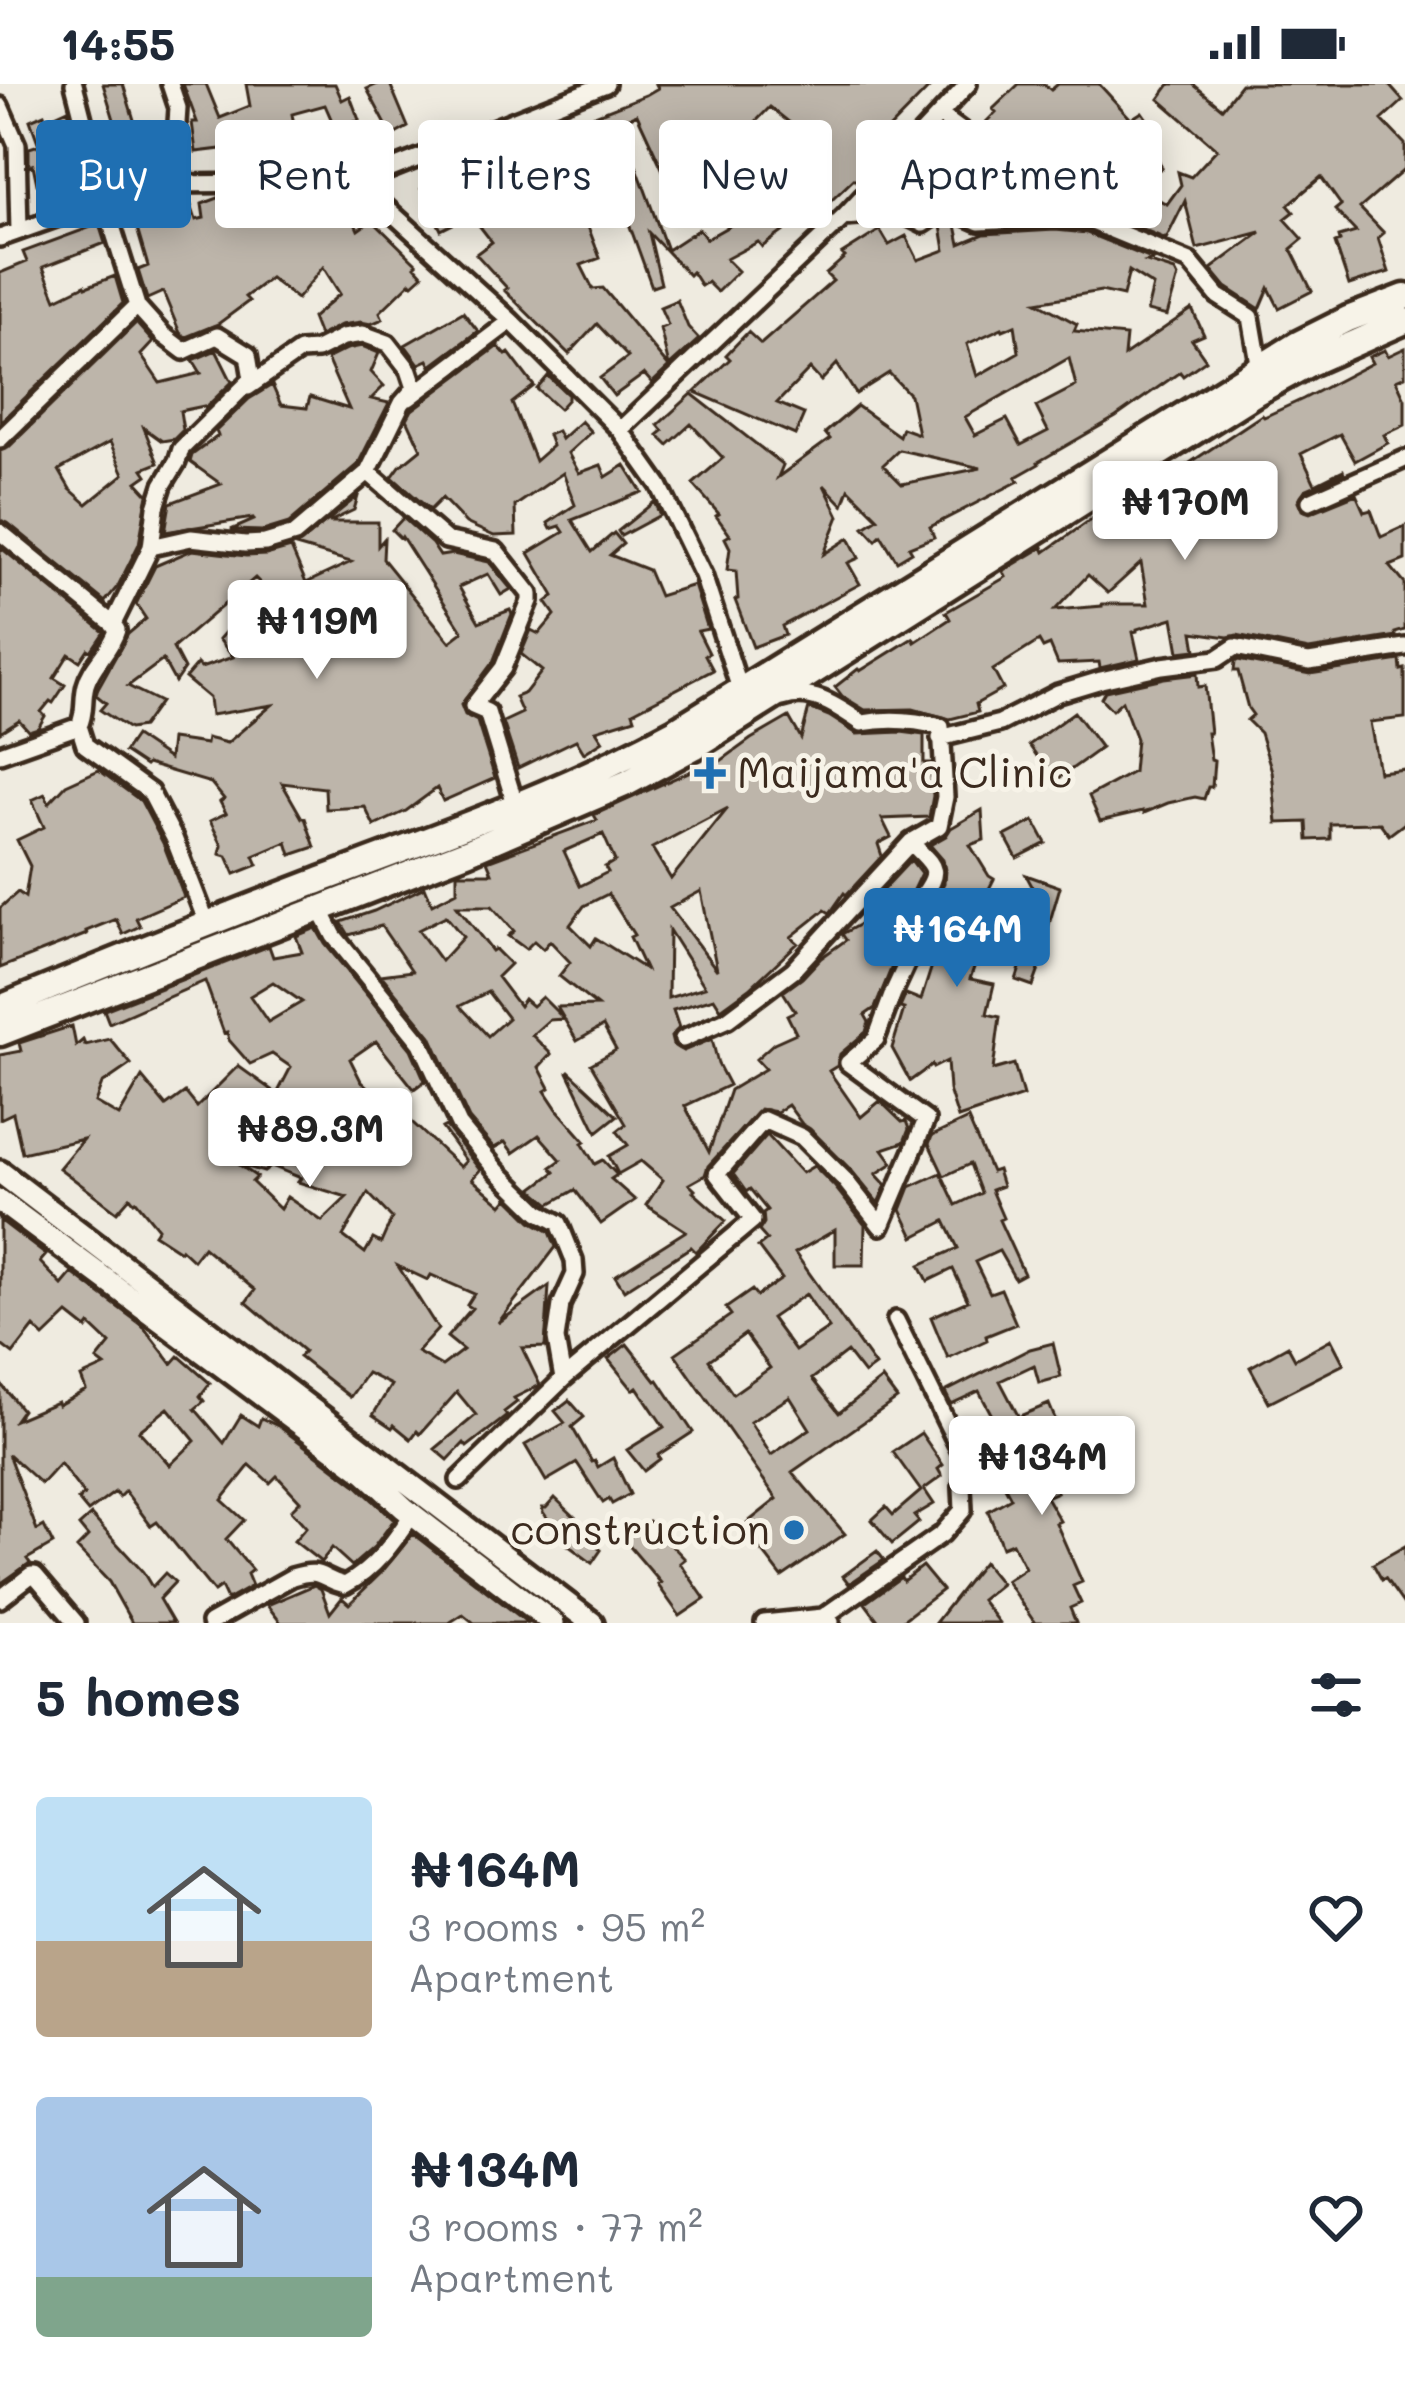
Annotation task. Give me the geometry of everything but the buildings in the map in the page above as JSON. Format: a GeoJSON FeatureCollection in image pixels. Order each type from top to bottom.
{"type":"FeatureCollection","features":[{"type":"Feature","properties":{"kind":"highway"},"geometry":{"type":"LineString","coordinates":[[1,1027],[567,811],[627,783],[694,747],[749,698],[1298,344],[1348,319],[1401,304]]}},
{"type":"Feature","properties":{"kind":"highway"},"geometry":{"type":"LineString","coordinates":[[1,1027],[207,923],[516,806],[749,698],[1401,304]]}},
{"type":"Feature","properties":{"kind":"main road"},"geometry":{"type":"LineString","coordinates":[[0,1172],[592,1623]]}},
{"type":"Feature","properties":{"kind":"main road"},"geometry":{"type":"LineString","coordinates":[[0,1201],[365,1472],[412,1515],[553,1623]]}},
{"type":"Feature","properties":{"kind":"street"},"geometry":{"type":"LineString","coordinates":[[74,84],[83,120]]}},
{"type":"Feature","properties":{"kind":"street"},"geometry":{"type":"LineString","coordinates":[[170,84],[177,120]]}},
{"type":"Feature","properties":{"kind":"street"},"geometry":{"type":"LineString","coordinates":[[394,168],[606,84]]}},
{"type":"Feature","properties":{"kind":"street"},"geometry":{"type":"LineString","coordinates":[[620,430],[844,217],[968,84]]}},
{"type":"Feature","properties":{"kind":"street"},"geometry":{"type":"LineString","coordinates":[[0,106],[20,231]]}},
{"type":"Feature","properties":{"kind":"street"},"geometry":{"type":"LineString","coordinates":[[940,115],[947,120]]}},
{"type":"Feature","properties":{"kind":"street"},"geometry":{"type":"LineString","coordinates":[[394,215],[511,321],[620,430],[659,485],[703,574],[749,698],[796,694],[829,701],[862,723],[920,721],[941,727],[945,797],[939,826],[911,842],[793,970],[728,1019],[683,1039]]}},
{"type":"Feature","properties":{"kind":"street"},"geometry":{"type":"LineString","coordinates":[[844,217],[856,216]]}},
{"type":"Feature","properties":{"kind":"street"},"geometry":{"type":"LineString","coordinates":[[0,238],[36,225]]}},
{"type":"Feature","properties":{"kind":"street"},"geometry":{"type":"LineString","coordinates":[[112,228],[137,306],[163,335],[184,351],[218,336],[248,356],[252,379],[181,448],[156,507],[151,547],[113,624]]}},
{"type":"Feature","properties":{"kind":"street"},"geometry":{"type":"LineString","coordinates":[[1107,228],[1190,262],[1219,296],[1251,317],[1260,369]]}},
{"type":"Feature","properties":{"kind":"street"},"geometry":{"type":"LineString","coordinates":[[0,439],[137,306]]}},
{"type":"Feature","properties":{"kind":"street"},"geometry":{"type":"LineString","coordinates":[[402,403],[511,321]]}},
{"type":"Feature","properties":{"kind":"street"},"geometry":{"type":"LineString","coordinates":[[151,547],[191,538],[265,543],[308,526],[368,472],[402,403],[415,388],[409,370],[388,343],[363,334],[300,352],[230,398]]}},
{"type":"Feature","properties":{"kind":"street"},"geometry":{"type":"LineString","coordinates":[[1310,501],[1405,459]]}},
{"type":"Feature","properties":{"kind":"street"},"geometry":{"type":"LineString","coordinates":[[368,472],[446,540],[496,551],[530,594],[503,668],[473,706],[487,712],[516,806]]}},
{"type":"Feature","properties":{"kind":"street"},"geometry":{"type":"LineString","coordinates":[[0,532],[117,630],[113,644],[86,682],[85,712],[79,726],[85,745],[150,792],[174,838],[207,923]]}},
{"type":"Feature","properties":{"kind":"street"},"geometry":{"type":"LineString","coordinates":[[940,738],[1000,723],[1079,686],[1162,666],[1217,659],[1235,647],[1309,662],[1405,646]]}},
{"type":"Feature","properties":{"kind":"street"},"geometry":{"type":"LineString","coordinates":[[0,754],[79,726]]}},
{"type":"Feature","properties":{"kind":"street"},"geometry":{"type":"LineString","coordinates":[[459,1480],[563,1379],[753,1220],[717,1174],[764,1120],[802,1137],[881,1226],[926,1120],[848,1063],[876,1039],[929,915],[923,896],[935,879],[935,870],[911,842]]}},
{"type":"Feature","properties":{"kind":"street"},"geometry":{"type":"LineString","coordinates":[[319,907],[334,936],[421,1043],[459,1125],[539,1212],[560,1223],[575,1274],[561,1304],[556,1339],[563,1379]]}},
{"type":"Feature","properties":{"kind":"street"},"geometry":{"type":"LineString","coordinates":[[764,1623],[828,1620],[942,1534],[962,1510],[967,1464],[896,1320]]}},
{"type":"Feature","properties":{"kind":"street"},"geometry":{"type":"LineString","coordinates":[[210,1623],[292,1576],[318,1571],[345,1586],[375,1564],[412,1515]]}},
{"type":"Feature","properties":{"kind":"street"},"geometry":{"type":"LineString","coordinates":[[0,1599],[35,1575],[76,1623]]}},
{"type":"Feature","properties":{"kind":"place","name":"Maijama'a Clinic"},"geometry":{"type":"Point","coordinates":[710,773]}},
{"type":"Feature","properties":{"kind":"place","name":"construction"},"geometry":{"type":"Point","coordinates":[794,1530]}}]}
